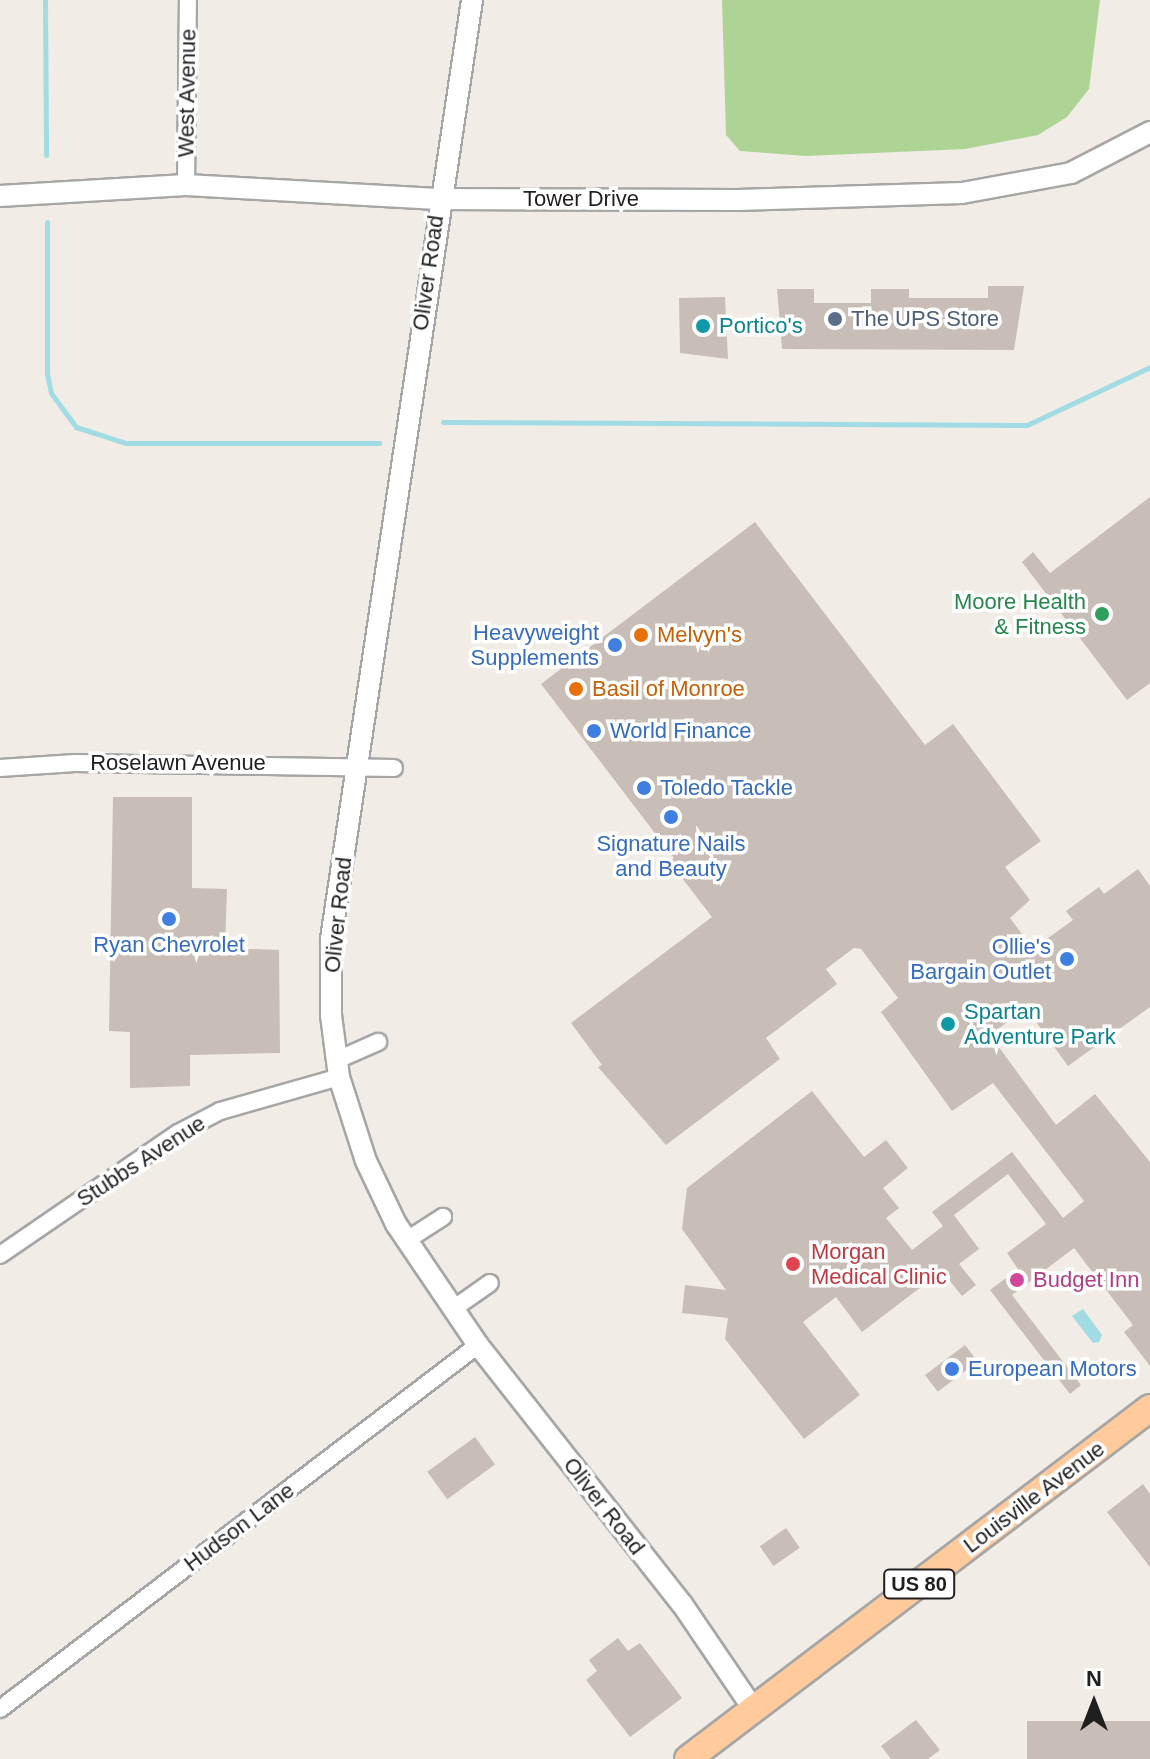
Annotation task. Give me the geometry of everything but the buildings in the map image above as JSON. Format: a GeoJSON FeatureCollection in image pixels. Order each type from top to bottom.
{"type":"FeatureCollection","features":[{"type":"Feature","properties":{"kind":"main road","name":"Louisville Avenue"},"geometry":{"type":"LineString","coordinates":[[688,1759],[1150,1408]]}},
{"type":"Feature","properties":{"kind":"street","name":"West Avenue"},"geometry":{"type":"LineString","coordinates":[[186,185],[188,0]]}},
{"type":"Feature","properties":{"kind":"street","name":"Oliver Road"},"geometry":{"type":"LineString","coordinates":[[472,0],[438,199],[331,939],[331,1015],[338,1069],[366,1161],[407,1240],[478,1345],[682,1604],[754,1710]]}},
{"type":"Feature","properties":{"kind":"street","name":"Tower Drive"},"geometry":{"type":"LineString","coordinates":[[0,196],[186,185],[438,199],[738,200],[962,193],[1071,173],[1150,132]]}},
{"type":"Feature","properties":{"kind":"street","name":"Roselawn Avenue"},"geometry":{"type":"LineString","coordinates":[[0,768],[75,763],[394,768]]}},
{"type":"Feature","properties":{"kind":"street","name":"Stubbs Avenue"},"geometry":{"type":"LineString","coordinates":[[0,1255],[178,1133],[220,1111],[338,1069],[378,1042]]}},
{"type":"Feature","properties":{"kind":"street"},"geometry":{"type":"LineString","coordinates":[[407,1240],[443,1217]]}},
{"type":"Feature","properties":{"kind":"street"},"geometry":{"type":"LineString","coordinates":[[453,1309],[490,1283]]}},
{"type":"Feature","properties":{"kind":"street","name":"Hudson Lane"},"geometry":{"type":"LineString","coordinates":[[0,1709],[478,1345]]}},
{"type":"Feature","properties":{"kind":"green space"},"geometry":{"type":"Polygon","coordinates":[[[722,0],[1100,0],[1089,89],[1067,117],[1038,135],[965,149],[806,156],[740,151],[726,135],[722,0]]]}},
{"type":"Feature","properties":{"kind":"water"},"geometry":{"type":"Polygon","coordinates":[[[1083,1309],[1102,1335],[1099,1342],[1093,1343],[1072,1316],[1083,1309]]]}},
{"type":"Feature","properties":{"kind":"waterway"},"geometry":{"type":"LineString","coordinates":[[45,0],[46,155]]}},
{"type":"Feature","properties":{"kind":"waterway"},"geometry":{"type":"LineString","coordinates":[[47,222],[47,374],[51,393],[76,427],[126,443],[379,443]]}},
{"type":"Feature","properties":{"kind":"waterway"},"geometry":{"type":"LineString","coordinates":[[443,422],[1027,425],[1150,367]]}},
{"type":"Feature","properties":{"kind":"place","name":"The UPS Store"},"geometry":{"type":"Point","coordinates":[835,319]}},
{"type":"Feature","properties":{"kind":"place","name":"Portico's"},"geometry":{"type":"Point","coordinates":[703,326]}},
{"type":"Feature","properties":{"kind":"place","name":"Moore Health & Fitness"},"geometry":{"type":"Point","coordinates":[1102,614]}},
{"type":"Feature","properties":{"kind":"place","name":"Melvyn's"},"geometry":{"type":"Point","coordinates":[641,635]}},
{"type":"Feature","properties":{"kind":"place","name":"Heavyweight Supplements"},"geometry":{"type":"Point","coordinates":[615,645]}},
{"type":"Feature","properties":{"kind":"place","name":"Basil of Monroe"},"geometry":{"type":"Point","coordinates":[576,689]}},
{"type":"Feature","properties":{"kind":"place","name":"World Finance"},"geometry":{"type":"Point","coordinates":[594,731]}},
{"type":"Feature","properties":{"kind":"place","name":"Toledo Tackle"},"geometry":{"type":"Point","coordinates":[644,788]}},
{"type":"Feature","properties":{"kind":"place","name":"Signature Nails and Beauty"},"geometry":{"type":"Point","coordinates":[671,817]}},
{"type":"Feature","properties":{"kind":"place","name":"Ryan Chevrolet"},"geometry":{"type":"Point","coordinates":[169,919]}},
{"type":"Feature","properties":{"kind":"place","name":"Ollie's Bargain Outlet"},"geometry":{"type":"Point","coordinates":[1067,959]}},
{"type":"Feature","properties":{"kind":"place","name":"Spartan Adventure Park"},"geometry":{"type":"Point","coordinates":[948,1024]}},
{"type":"Feature","properties":{"kind":"place","name":"Morgan Medical Clinic"},"geometry":{"type":"Point","coordinates":[793,1264]}},
{"type":"Feature","properties":{"kind":"place","name":"Budget Inn"},"geometry":{"type":"Point","coordinates":[1017,1280]}},
{"type":"Feature","properties":{"kind":"place","name":"European Motors"},"geometry":{"type":"Point","coordinates":[952,1369]}}]}
